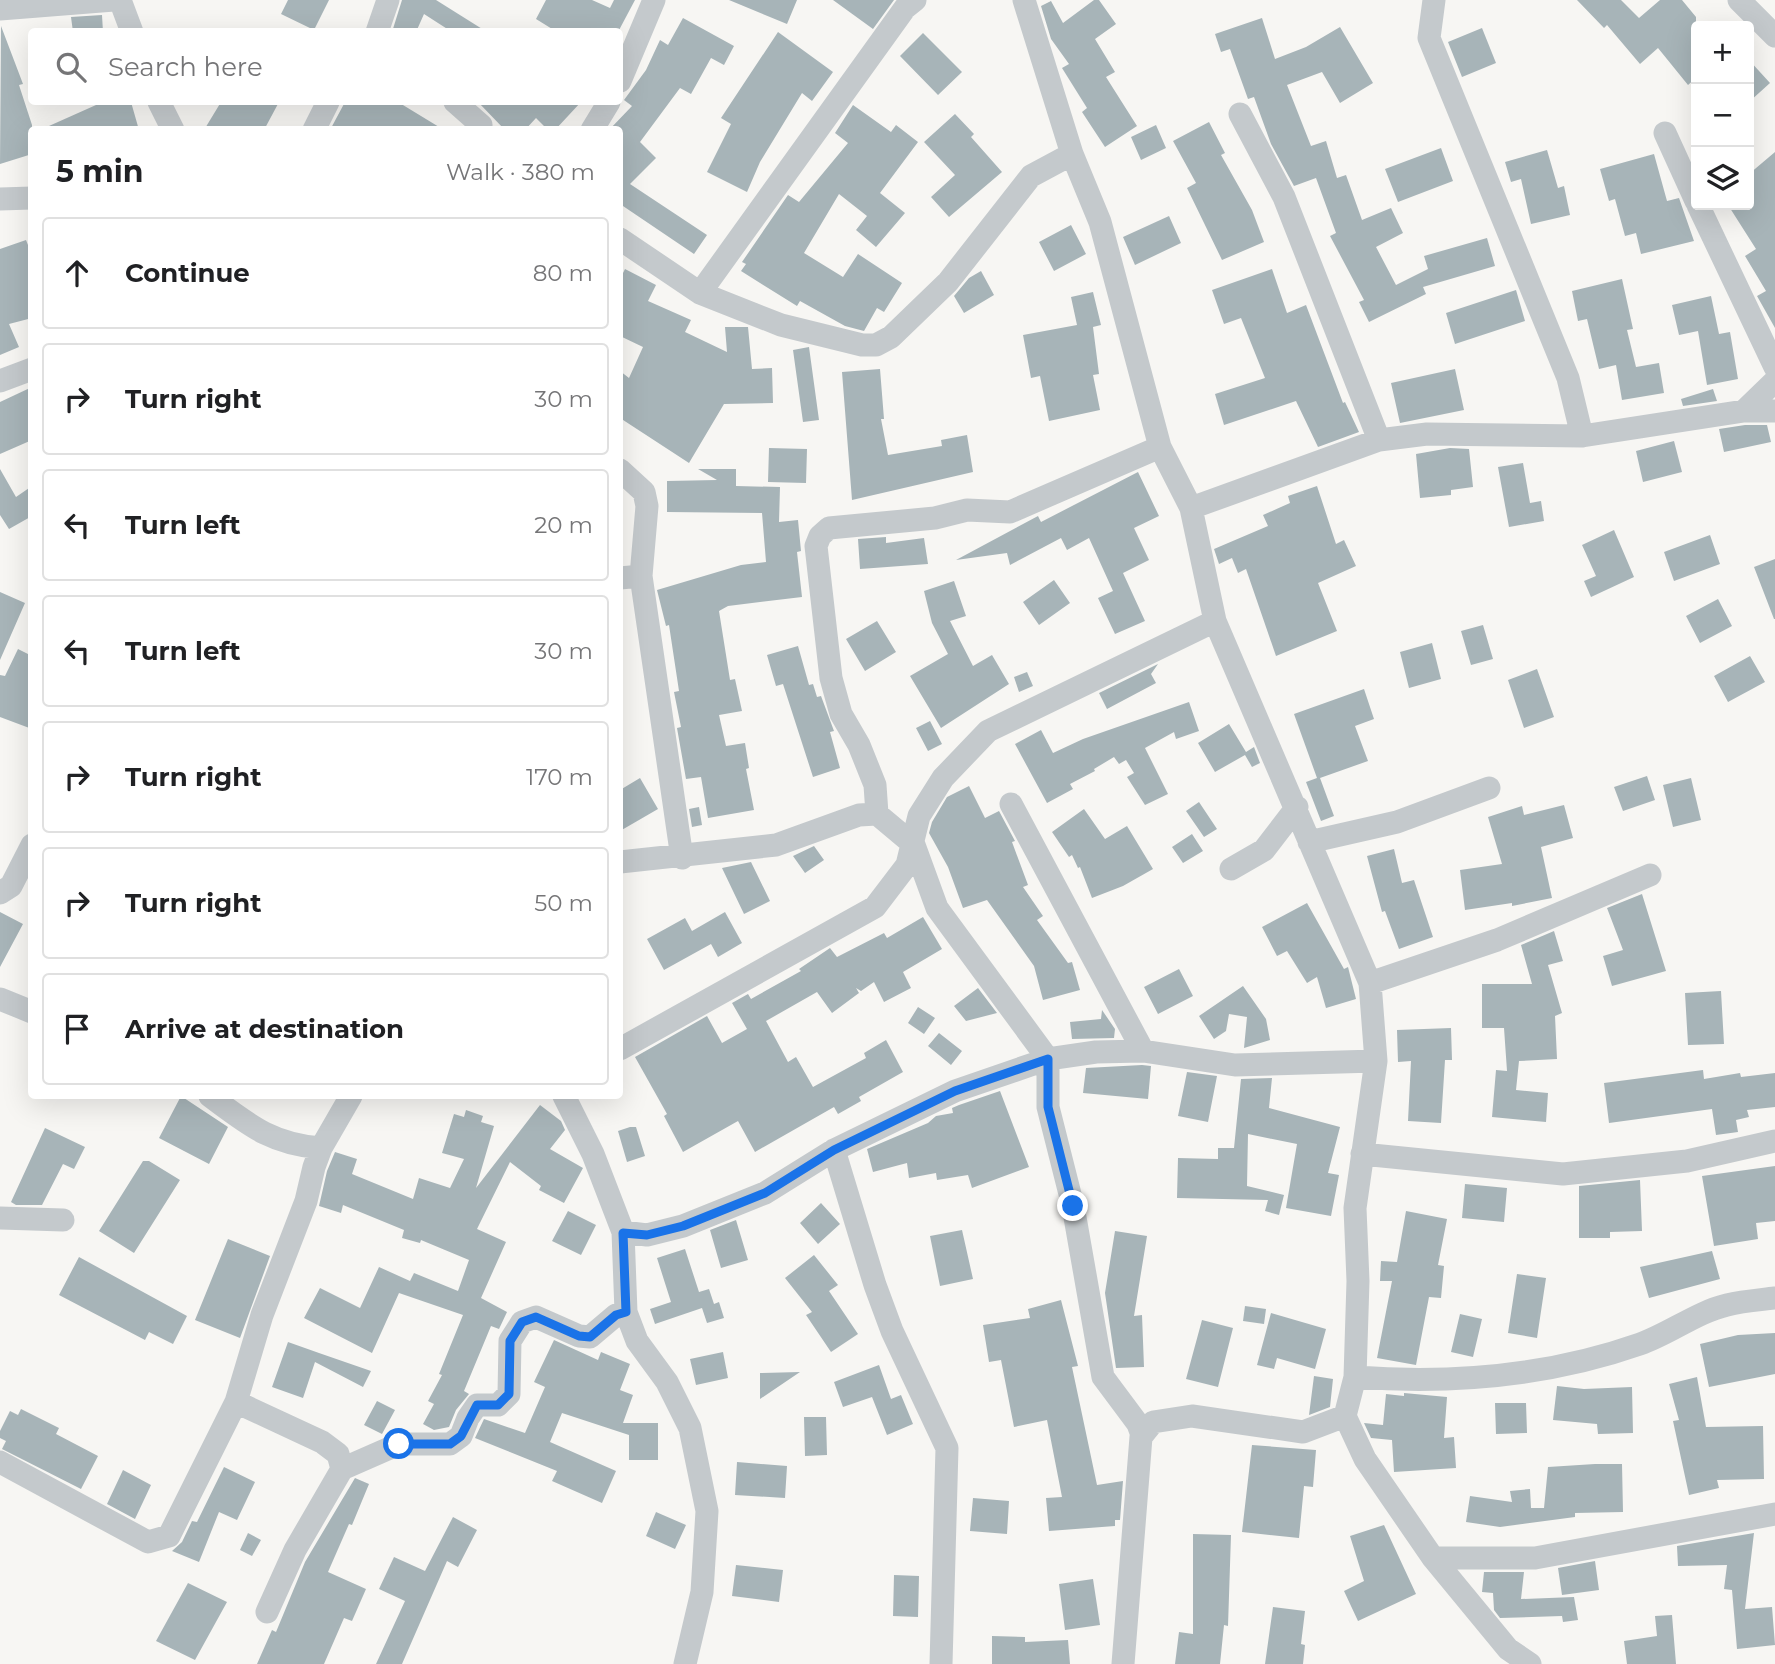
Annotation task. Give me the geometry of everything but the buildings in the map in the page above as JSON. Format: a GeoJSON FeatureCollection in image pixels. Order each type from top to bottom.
{"type":"FeatureCollection","features":[{"type":"Feature","properties":{"kind":"street"},"geometry":{"type":"LineString","coordinates":[[0,9],[114,0]]}},
{"type":"Feature","properties":{"kind":"street"},"geometry":{"type":"LineString","coordinates":[[120,0],[130,28]]}},
{"type":"Feature","properties":{"kind":"street"},"geometry":{"type":"LineString","coordinates":[[378,28],[388,0]]}},
{"type":"Feature","properties":{"kind":"street"},"geometry":{"type":"LineString","coordinates":[[623,74],[654,0]]}},
{"type":"Feature","properties":{"kind":"street"},"geometry":{"type":"LineString","coordinates":[[700,293],[825,115],[905,8],[915,0]]}},
{"type":"Feature","properties":{"kind":"street"},"geometry":{"type":"LineString","coordinates":[[1024,0],[1072,153],[1100,222],[1160,447],[1191,508],[1215,621],[1297,807],[1309,842],[1370,983],[1376,1061],[1355,1208],[1358,1281],[1355,1377],[1345,1416],[1365,1459],[1433,1558],[1508,1649],[1530,1664]]}},
{"type":"Feature","properties":{"kind":"street"},"geometry":{"type":"LineString","coordinates":[[1434,0],[1430,38],[1568,378],[1582,436]]}},
{"type":"Feature","properties":{"kind":"street"},"geometry":{"type":"LineString","coordinates":[[1739,0],[1775,36]]}},
{"type":"Feature","properties":{"kind":"street"},"geometry":{"type":"LineString","coordinates":[[160,105],[171,126]]}},
{"type":"Feature","properties":{"kind":"street"},"geometry":{"type":"LineString","coordinates":[[316,126],[326,105]]}},
{"type":"Feature","properties":{"kind":"street"},"geometry":{"type":"LineString","coordinates":[[458,105],[481,126]]}},
{"type":"Feature","properties":{"kind":"street"},"geometry":{"type":"LineString","coordinates":[[595,126],[608,105]]}},
{"type":"Feature","properties":{"kind":"street"},"geometry":{"type":"LineString","coordinates":[[1240,114],[1284,197],[1378,440]]}},
{"type":"Feature","properties":{"kind":"street"},"geometry":{"type":"LineString","coordinates":[[1665,133],[1691,190]]}},
{"type":"Feature","properties":{"kind":"street"},"geometry":{"type":"LineString","coordinates":[[623,241],[700,293],[781,325],[862,345],[876,345],[891,337],[948,282],[1031,176],[1072,153]]}},
{"type":"Feature","properties":{"kind":"street"},"geometry":{"type":"LineString","coordinates":[[0,200],[28,198]]}},
{"type":"Feature","properties":{"kind":"street"},"geometry":{"type":"LineString","coordinates":[[1700,210],[1775,367]]}},
{"type":"Feature","properties":{"kind":"street"},"geometry":{"type":"LineString","coordinates":[[0,381],[28,370]]}},
{"type":"Feature","properties":{"kind":"street"},"geometry":{"type":"LineString","coordinates":[[1744,411],[1775,381]]}},
{"type":"Feature","properties":{"kind":"street"},"geometry":{"type":"LineString","coordinates":[[1191,508],[1378,440],[1427,434],[1582,436],[1744,411],[1775,411]]}},
{"type":"Feature","properties":{"kind":"street"},"geometry":{"type":"LineString","coordinates":[[877,814],[875,785],[859,745],[841,714],[831,678],[816,546],[820,536],[830,528],[935,518],[967,510],[1010,512],[1160,447]]}},
{"type":"Feature","properties":{"kind":"street"},"geometry":{"type":"LineString","coordinates":[[623,473],[644,492],[647,506],[630,577],[682,858]]}},
{"type":"Feature","properties":{"kind":"street"},"geometry":{"type":"LineString","coordinates":[[623,1047],[875,908],[907,865],[919,816],[943,778],[988,731],[1215,621]]}},
{"type":"Feature","properties":{"kind":"street"},"geometry":{"type":"LineString","coordinates":[[1309,842],[1397,822],[1489,788]]}},
{"type":"Feature","properties":{"kind":"street"},"geometry":{"type":"LineString","coordinates":[[1011,804],[1143,1052]]}},
{"type":"Feature","properties":{"kind":"street"},"geometry":{"type":"LineString","coordinates":[[1231,869],[1264,850],[1297,807]]}},
{"type":"Feature","properties":{"kind":"street"},"geometry":{"type":"LineString","coordinates":[[623,863],[776,845],[859,815],[877,814],[914,845],[937,908],[1048,1059],[1048,1107],[1073,1206],[1103,1377],[1138,1424],[1142,1435],[1123,1664]]}},
{"type":"Feature","properties":{"kind":"street"},"geometry":{"type":"LineString","coordinates":[[0,893],[11,886],[28,853]]}},
{"type":"Feature","properties":{"kind":"street"},"geometry":{"type":"LineString","coordinates":[[1370,983],[1497,940],[1650,875]]}},
{"type":"Feature","properties":{"kind":"street"},"geometry":{"type":"LineString","coordinates":[[0,999],[28,1010]]}},
{"type":"Feature","properties":{"kind":"street"},"geometry":{"type":"LineString","coordinates":[[623,1233],[647,1235],[683,1226],[765,1193],[834,1150],[955,1091],[1048,1059],[1096,1052],[1143,1052],[1235,1065],[1376,1061]]}},
{"type":"Feature","properties":{"kind":"street"},"geometry":{"type":"LineString","coordinates":[[214,1099],[269,1136],[292,1146],[321,1148]]}},
{"type":"Feature","properties":{"kind":"street"},"geometry":{"type":"LineString","coordinates":[[0,1462],[148,1542],[169,1536],[236,1402],[261,1315],[306,1201],[321,1148],[349,1099]]}},
{"type":"Feature","properties":{"kind":"street"},"geometry":{"type":"LineString","coordinates":[[566,1099],[593,1154],[623,1233],[626,1312],[637,1341],[667,1382],[690,1428],[707,1511],[702,1592],[685,1664]]}},
{"type":"Feature","properties":{"kind":"street"},"geometry":{"type":"LineString","coordinates":[[1362,1154],[1563,1174],[1687,1161],[1775,1141]]}},
{"type":"Feature","properties":{"kind":"street"},"geometry":{"type":"LineString","coordinates":[[834,1150],[875,1285],[892,1331],[947,1448],[941,1664]]}},
{"type":"Feature","properties":{"kind":"street"},"geometry":{"type":"LineString","coordinates":[[0,1218],[63,1220]]}},
{"type":"Feature","properties":{"kind":"street"},"geometry":{"type":"LineString","coordinates":[[1355,1377],[1388,1381],[1496,1376],[1562,1365],[1640,1344],[1726,1305],[1775,1298]]}},
{"type":"Feature","properties":{"kind":"street"},"geometry":{"type":"LineString","coordinates":[[267,1612],[295,1550],[342,1469],[399,1444],[450,1444],[461,1436],[477,1405],[498,1405],[509,1394],[510,1341],[522,1322],[536,1317],[579,1336],[590,1337],[616,1315],[626,1312]]}},
{"type":"Feature","properties":{"kind":"street"},"geometry":{"type":"LineString","coordinates":[[236,1402],[322,1442],[338,1454],[342,1469]]}},
{"type":"Feature","properties":{"kind":"street"},"geometry":{"type":"LineString","coordinates":[[1142,1435],[1153,1422],[1192,1416],[1303,1432],[1345,1416]]}},
{"type":"Feature","properties":{"kind":"street"},"geometry":{"type":"LineString","coordinates":[[1433,1558],[1535,1558],[1775,1514]]}},
{"type":"Feature","properties":{"kind":"route"},"geometry":{"type":"LineString","coordinates":[[399,1444],[450,1444],[461,1436],[477,1405],[498,1405],[509,1394],[510,1341],[522,1322],[536,1317],[579,1336],[590,1337],[616,1315],[626,1312],[623,1233],[647,1235],[683,1226],[765,1193],[834,1150],[955,1091],[1048,1059],[1048,1107],[1073,1206]]}}]}
